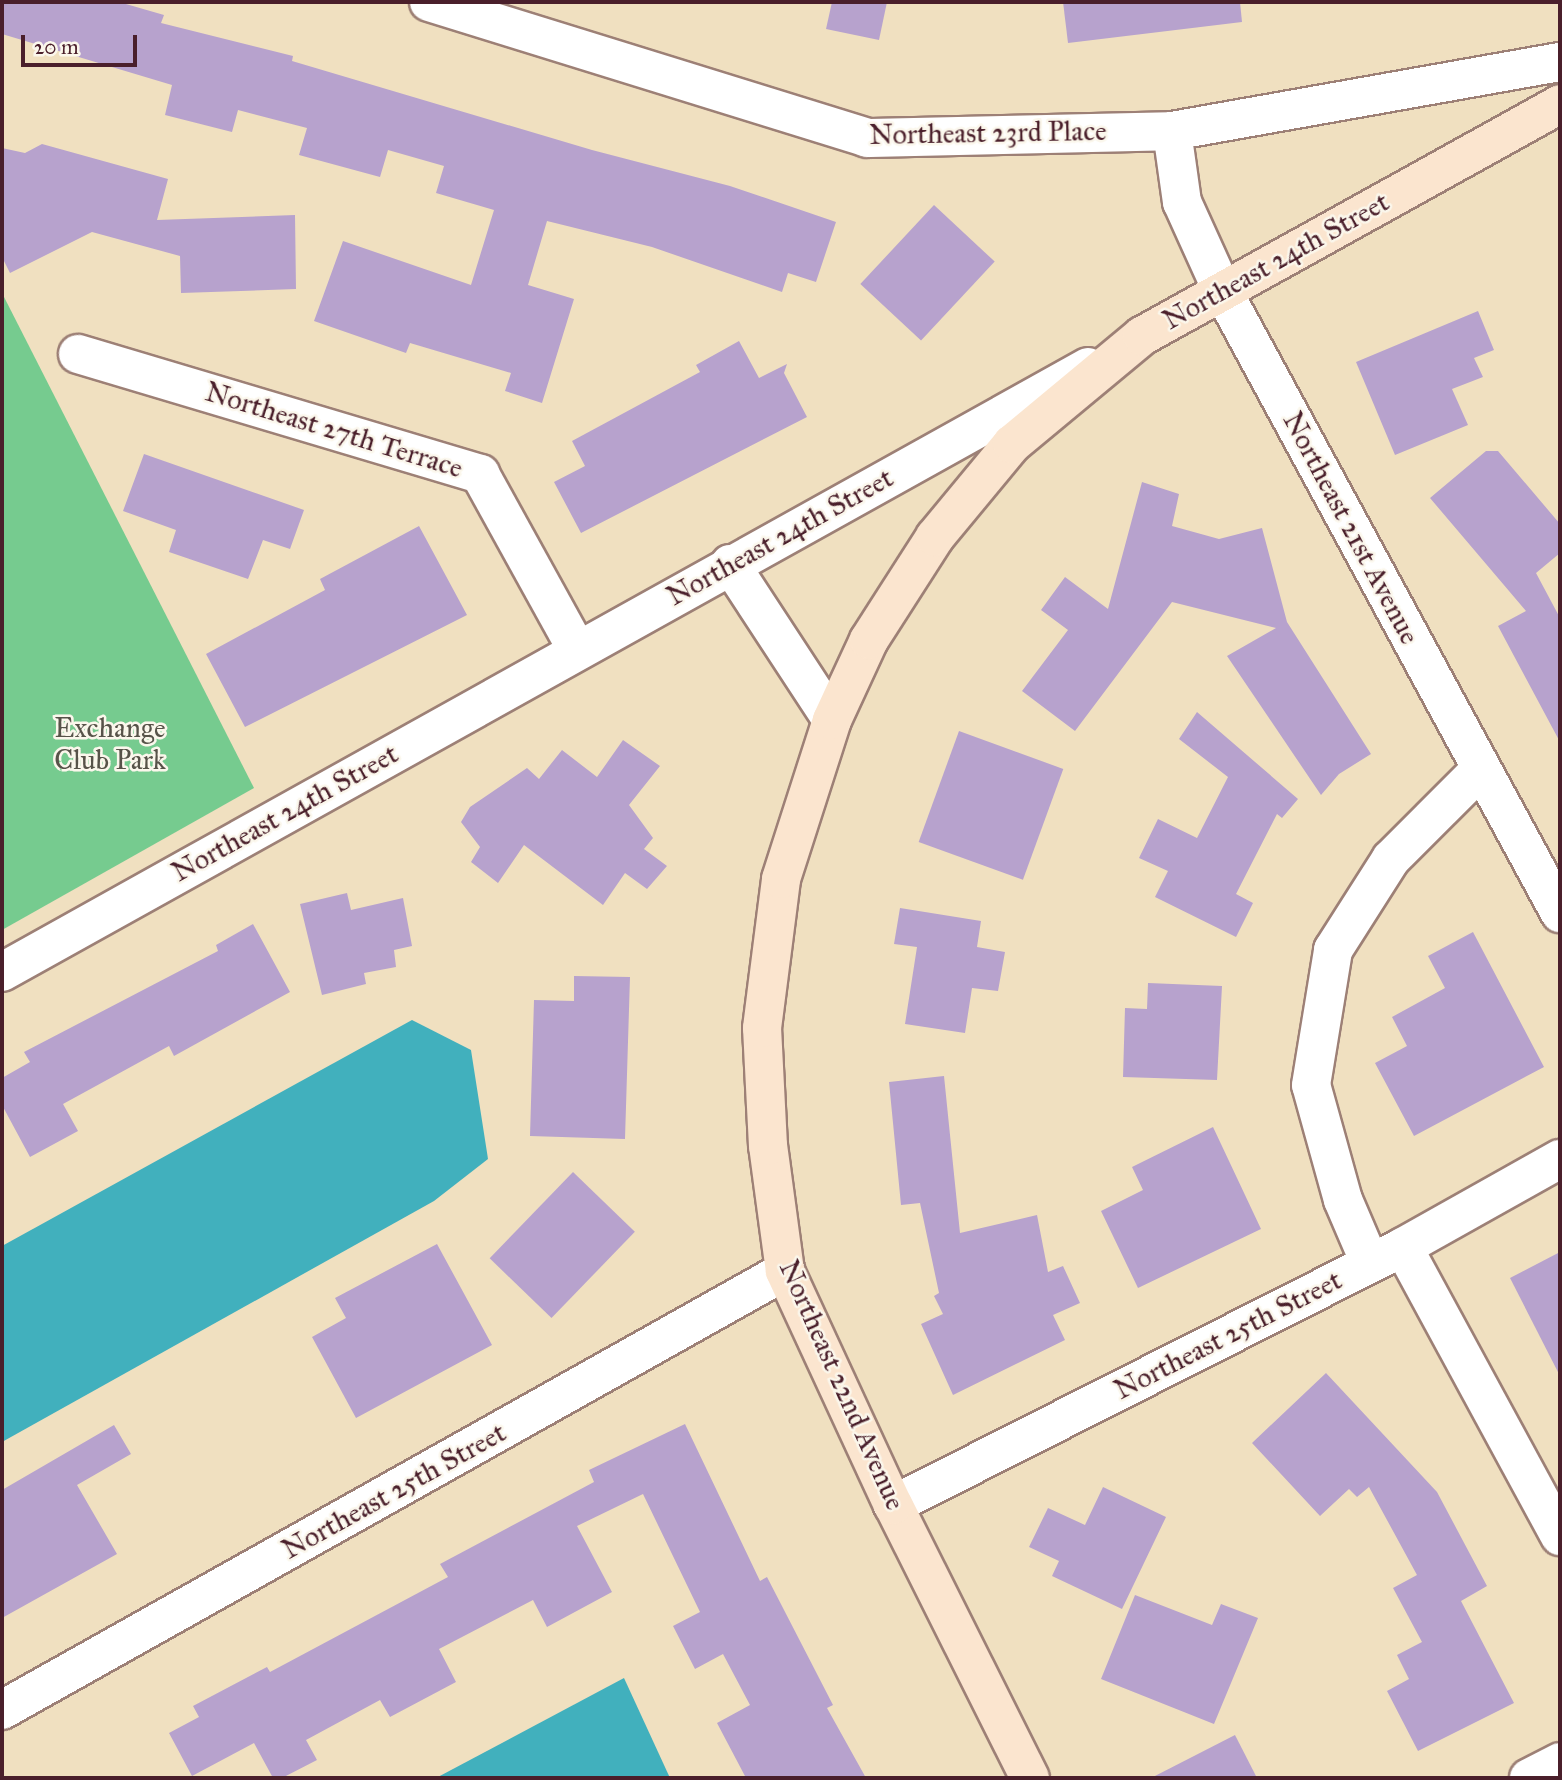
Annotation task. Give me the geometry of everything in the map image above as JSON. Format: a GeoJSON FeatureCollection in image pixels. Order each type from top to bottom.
{"type":"FeatureCollection","features":[{"type":"Feature","properties":{"kind":"street","name":"Northeast 23rd Place"},"geometry":{"type":"LineString","coordinates":[[429,2],[867,138],[1172,131],[1560,62]]}},
{"type":"Feature","properties":{"kind":"street","name":"Northeast 24th Street"},"geometry":{"type":"LineString","coordinates":[[2,972],[576,648],[1560,104]]}},
{"type":"Feature","properties":{"kind":"street","name":"Northeast 21st Avenue"},"geometry":{"type":"LineString","coordinates":[[1172,131],[1182,202],[1222,290],[1560,913]]}},
{"type":"Feature","properties":{"kind":"street","name":"Northeast 22nd Avenue"},"geometry":{"type":"LineString","coordinates":[[1030,1778],[893,1505],[785,1271],[768,1146],[762,1028],[781,879],[832,720],[869,640],[935,537],[1012,444],[1142,336]]}},
{"type":"Feature","properties":{"kind":"street","name":"Northeast 27th Terrace"},"geometry":{"type":"LineString","coordinates":[[78,354],[480,474],[576,648]]}},
{"type":"Feature","properties":{"kind":"street"},"geometry":{"type":"LineString","coordinates":[[730,564],[832,720]]}},
{"type":"Feature","properties":{"kind":"street"},"geometry":{"type":"LineString","coordinates":[[1370,1264],[1343,1200],[1311,1085],[1333,950],[1391,859],[1481,769]]}},
{"type":"Feature","properties":{"kind":"street","name":"Northeast 25th Street"},"geometry":{"type":"LineString","coordinates":[[893,1505],[1403,1247],[1560,1159]]}},
{"type":"Feature","properties":{"kind":"street"},"geometry":{"type":"LineString","coordinates":[[1403,1247],[1560,1536]]}},
{"type":"Feature","properties":{"kind":"street","name":"Northeast 25th Street"},"geometry":{"type":"LineString","coordinates":[[2,1710],[785,1271]]}},
{"type":"Feature","properties":{"kind":"street"},"geometry":{"type":"LineString","coordinates":[[1529,1778],[1560,1762]]}},
{"type":"Feature","properties":{"kind":"green space","name":"Exchange Club Park"},"geometry":{"type":"Polygon","coordinates":[[[2,293],[254,788],[2,930],[2,293]]]}},
{"type":"Feature","properties":{"kind":"water"},"geometry":{"type":"Polygon","coordinates":[[[412,1020],[471,1050],[488,1159],[434,1201],[2,1442],[2,1246],[412,1020]]]}},
{"type":"Feature","properties":{"kind":"water"},"geometry":{"type":"Polygon","coordinates":[[[624,1678],[670,1778],[436,1778],[624,1678]]]}},
{"type":"Feature","properties":{"kind":"building"},"geometry":{"type":"Polygon","coordinates":[[[2,2],[119,2],[164,15],[161,23],[293,56],[292,61],[592,150],[730,186],[836,222],[816,282],[788,273],[782,292],[652,247],[547,221],[528,285],[574,299],[542,403],[505,391],[511,373],[410,343],[406,353],[314,321],[343,241],[471,285],[494,210],[436,193],[444,166],[388,150],[380,177],[299,155],[307,128],[238,110],[232,132],[165,115],[172,85],[2,34],[2,2]]]}},
{"type":"Feature","properties":{"kind":"building"},"geometry":{"type":"Polygon","coordinates":[[[832,2],[887,2],[879,40],[826,29],[832,2]]]}},
{"type":"Feature","properties":{"kind":"building"},"geometry":{"type":"Polygon","coordinates":[[[1063,2],[1240,2],[1242,22],[1068,43],[1063,2]]]}},
{"type":"Feature","properties":{"kind":"building"},"geometry":{"type":"Polygon","coordinates":[[[42,144],[168,179],[157,220],[295,215],[296,289],[181,293],[180,256],[92,232],[10,273],[2,257],[2,148],[25,153],[42,144]]]}},
{"type":"Feature","properties":{"kind":"building"},"geometry":{"type":"Polygon","coordinates":[[[934,205],[995,262],[921,341],[860,284],[934,205]]]}},
{"type":"Feature","properties":{"kind":"building"},"geometry":{"type":"Polygon","coordinates":[[[1478,311],[1494,350],[1474,358],[1483,377],[1452,389],[1468,425],[1395,455],[1356,362],[1478,311]]]}},
{"type":"Feature","properties":{"kind":"building"},"geometry":{"type":"Polygon","coordinates":[[[739,341],[759,378],[787,364],[784,373],[807,417],[581,533],[554,482],[585,466],[572,441],[700,372],[696,365],[739,341]]]}},
{"type":"Feature","properties":{"kind":"building"},"geometry":{"type":"Polygon","coordinates":[[[1486,451],[1498,451],[1560,524],[1560,553],[1536,573],[1560,618],[1560,742],[1498,626],[1526,611],[1430,498],[1486,451]]]}},
{"type":"Feature","properties":{"kind":"building"},"geometry":{"type":"Polygon","coordinates":[[[144,454],[304,510],[290,549],[263,540],[248,579],[169,552],[176,530],[123,511],[144,454]]]}},
{"type":"Feature","properties":{"kind":"building"},"geometry":{"type":"Polygon","coordinates":[[[1142,482],[1179,494],[1172,526],[1219,539],[1262,528],[1287,622],[1371,754],[1339,774],[1321,795],[1227,656],[1276,628],[1172,602],[1075,731],[1022,691],[1068,630],[1041,610],[1065,577],[1108,609],[1142,482]]]}},
{"type":"Feature","properties":{"kind":"building"},"geometry":{"type":"Polygon","coordinates":[[[419,526],[467,615],[245,727],[206,654],[325,590],[320,579],[419,526]]]}},
{"type":"Feature","properties":{"kind":"building"},"geometry":{"type":"Polygon","coordinates":[[[1197,712],[1298,799],[1282,818],[1277,814],[1236,894],[1253,903],[1236,937],[1155,897],[1168,871],[1139,858],[1158,819],[1197,838],[1228,777],[1179,739],[1197,712]]]}},
{"type":"Feature","properties":{"kind":"building"},"geometry":{"type":"Polygon","coordinates":[[[959,731],[1063,769],[1023,880],[919,842],[959,731]]]}},
{"type":"Feature","properties":{"kind":"building"},"geometry":{"type":"Polygon","coordinates":[[[623,740],[660,766],[629,805],[653,838],[644,849],[667,866],[647,889],[625,873],[603,905],[524,845],[498,883],[471,862],[480,847],[461,822],[470,807],[527,768],[539,779],[562,750],[597,777],[623,740]]]}},
{"type":"Feature","properties":{"kind":"building"},"geometry":{"type":"Polygon","coordinates":[[[347,893],[351,910],[403,898],[412,946],[394,950],[396,967],[364,973],[366,984],[322,995],[300,904],[347,893]]]}},
{"type":"Feature","properties":{"kind":"building"},"geometry":{"type":"Polygon","coordinates":[[[900,908],[981,921],[977,947],[1005,952],[998,991],[972,988],[965,1033],[905,1024],[917,947],[894,944],[900,908]]]}},
{"type":"Feature","properties":{"kind":"building"},"geometry":{"type":"Polygon","coordinates":[[[253,924],[290,992],[174,1056],[169,1046],[63,1104],[78,1131],[30,1157],[2,1105],[2,1078],[30,1062],[24,1052],[218,951],[216,945],[253,924]]]}},
{"type":"Feature","properties":{"kind":"building"},"geometry":{"type":"Polygon","coordinates":[[[1473,932],[1544,1067],[1414,1136],[1375,1063],[1407,1046],[1392,1017],[1445,988],[1428,956],[1473,932]]]}},
{"type":"Feature","properties":{"kind":"building"},"geometry":{"type":"Polygon","coordinates":[[[574,976],[630,977],[625,1139],[530,1136],[534,1000],[574,1001],[574,976]]]}},
{"type":"Feature","properties":{"kind":"building"},"geometry":{"type":"Polygon","coordinates":[[[1148,983],[1222,986],[1217,1080],[1123,1077],[1125,1008],[1147,1009],[1148,983]]]}},
{"type":"Feature","properties":{"kind":"building"},"geometry":{"type":"Polygon","coordinates":[[[944,1076],[960,1233],[1037,1215],[1048,1272],[1063,1266],[1080,1303],[1053,1315],[1065,1340],[953,1395],[921,1324],[943,1314],[934,1296],[939,1293],[920,1203],[901,1205],[889,1082],[944,1076]]]}},
{"type":"Feature","properties":{"kind":"building"},"geometry":{"type":"Polygon","coordinates":[[[1213,1127],[1261,1229],[1138,1288],[1101,1211],[1143,1190],[1132,1167],[1213,1127]]]}},
{"type":"Feature","properties":{"kind":"building"},"geometry":{"type":"Polygon","coordinates":[[[573,1172],[635,1232],[552,1318],[490,1258],[573,1172]]]}},
{"type":"Feature","properties":{"kind":"building"},"geometry":{"type":"Polygon","coordinates":[[[437,1244],[492,1345],[356,1418],[312,1337],[346,1318],[335,1298],[437,1244]]]}},
{"type":"Feature","properties":{"kind":"building"},"geometry":{"type":"Polygon","coordinates":[[[1560,1252],[1560,1376],[1510,1278],[1560,1252]]]}},
{"type":"Feature","properties":{"kind":"building"},"geometry":{"type":"Polygon","coordinates":[[[1326,1373],[1437,1492],[1487,1586],[1461,1601],[1514,1703],[1418,1751],[1387,1691],[1409,1679],[1397,1655],[1422,1642],[1393,1588],[1417,1575],[1369,1487],[1357,1497],[1349,1489],[1320,1516],[1252,1443],[1326,1373]]]}},
{"type":"Feature","properties":{"kind":"building"},"geometry":{"type":"Polygon","coordinates":[[[685,1424],[760,1581],[767,1577],[833,1705],[827,1708],[866,1778],[746,1778],[717,1723],[750,1705],[723,1654],[695,1669],[673,1626],[700,1612],[643,1494],[577,1526],[612,1592],[547,1627],[533,1600],[439,1649],[456,1682],[390,1717],[380,1700],[306,1740],[317,1760],[282,1778],[273,1778],[254,1743],[192,1776],[169,1733],[199,1717],[193,1706],[267,1667],[270,1672],[448,1577],[440,1564],[594,1482],[589,1470],[685,1424]]]}},
{"type":"Feature","properties":{"kind":"building"},"geometry":{"type":"Polygon","coordinates":[[[114,1425],[131,1454],[77,1485],[117,1554],[2,1618],[2,1490],[114,1425]]]}},
{"type":"Feature","properties":{"kind":"building"},"geometry":{"type":"Polygon","coordinates":[[[1103,1487],[1166,1517],[1122,1609],[1052,1576],[1059,1561],[1029,1547],[1048,1508],[1085,1525],[1103,1487]]]}},
{"type":"Feature","properties":{"kind":"building"},"geometry":{"type":"Polygon","coordinates":[[[1135,1595],[1212,1625],[1221,1604],[1258,1618],[1214,1724],[1101,1679],[1135,1595]]]}},
{"type":"Feature","properties":{"kind":"building"},"geometry":{"type":"Polygon","coordinates":[[[1235,1735],[1257,1778],[1151,1778],[1235,1735]]]}}]}
